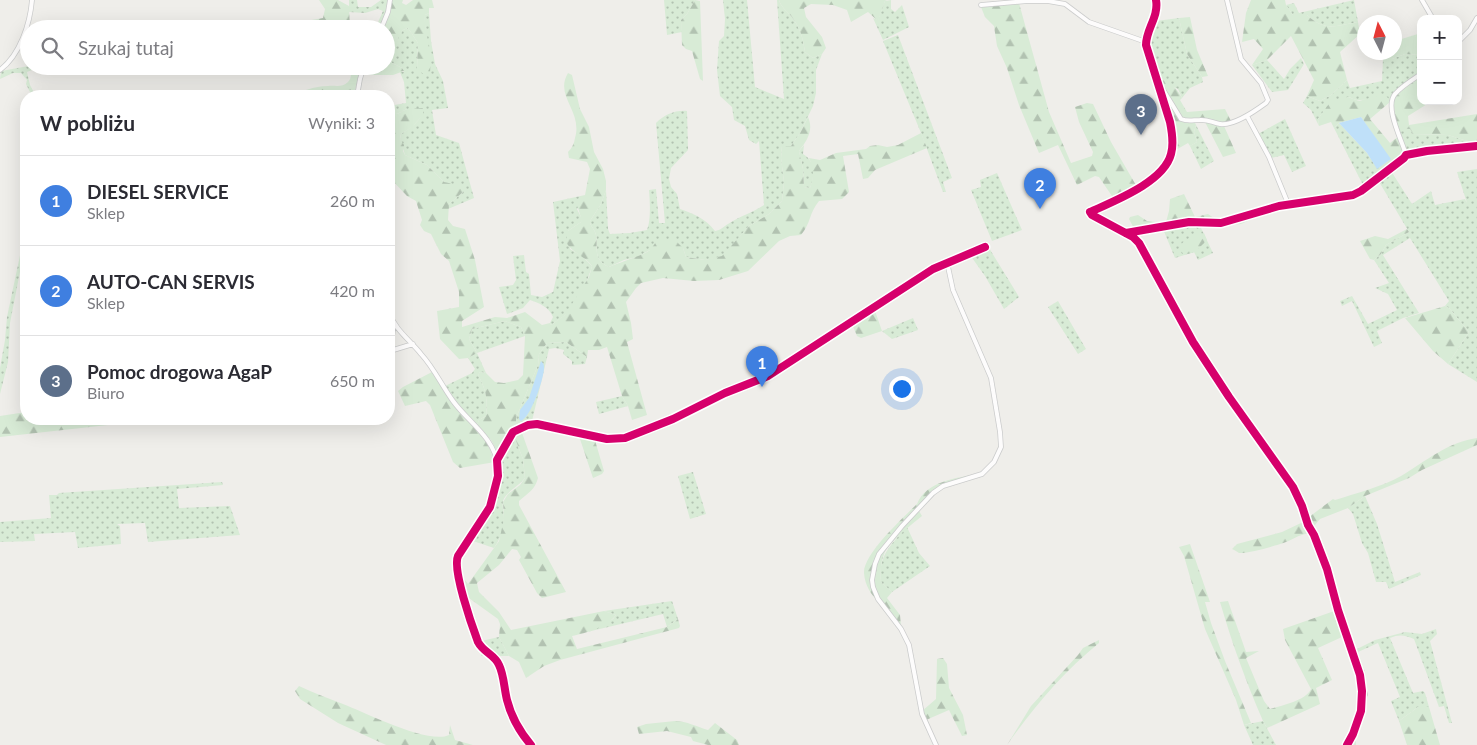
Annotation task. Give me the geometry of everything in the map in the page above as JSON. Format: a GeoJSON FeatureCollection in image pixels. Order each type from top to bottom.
{"type":"FeatureCollection","features":[{"type":"Feature","properties":{"kind":"street"},"geometry":{"type":"LineString","coordinates":[[29,20],[32,0]]}},
{"type":"Feature","properties":{"kind":"street"},"geometry":{"type":"LineString","coordinates":[[385,20],[390,0]]}},
{"type":"Feature","properties":{"kind":"street"},"geometry":{"type":"LineString","coordinates":[[1156,0],[1157,13],[1146,42],[1171,129],[1172,151],[1169,160],[1154,177],[1142,186],[1090,212],[1092,215],[1133,237],[1139,243],[1194,342],[1229,397],[1293,487],[1327,569],[1336,606],[1360,675],[1362,690],[1361,711],[1354,734],[1347,745]]}},
{"type":"Feature","properties":{"kind":"street"},"geometry":{"type":"LineString","coordinates":[[1156,79],[1181,119],[1186,121],[1206,120],[1221,125],[1247,116],[1266,103],[1268,100],[1261,83],[1241,59],[1227,0]]}},
{"type":"Feature","properties":{"kind":"street"},"geometry":{"type":"LineString","coordinates":[[1422,0],[1431,15]]}},
{"type":"Feature","properties":{"kind":"street"},"geometry":{"type":"LineString","coordinates":[[981,5],[1027,1],[1048,1],[1065,4],[1089,22],[1146,42]]}},
{"type":"Feature","properties":{"kind":"street"},"geometry":{"type":"LineString","coordinates":[[1462,38],[1477,18]]}},
{"type":"Feature","properties":{"kind":"street"},"geometry":{"type":"LineString","coordinates":[[0,70],[10,60],[20,43]]}},
{"type":"Feature","properties":{"kind":"street"},"geometry":{"type":"LineString","coordinates":[[358,90],[361,75]]}},
{"type":"Feature","properties":{"kind":"street"},"geometry":{"type":"LineString","coordinates":[[1406,155],[1394,122],[1392,99],[1395,94],[1417,77]]}},
{"type":"Feature","properties":{"kind":"street"},"geometry":{"type":"LineString","coordinates":[[1247,116],[1269,157],[1290,206],[1353,195],[1361,191],[1406,155],[1477,146]]}},
{"type":"Feature","properties":{"kind":"street"},"geometry":{"type":"LineString","coordinates":[[497,460],[512,434],[516,430],[531,424],[541,424],[608,439],[618,439],[673,419],[725,393],[768,376],[895,292],[947,262],[986,247]]}},
{"type":"Feature","properties":{"kind":"street"},"geometry":{"type":"LineString","coordinates":[[936,745],[922,714],[909,644],[878,599],[873,587],[872,572],[879,554],[933,493],[943,486],[982,474],[994,462],[1001,447],[991,378],[953,290],[947,262]]}},
{"type":"Feature","properties":{"kind":"street"},"geometry":{"type":"LineString","coordinates":[[395,324],[425,358],[457,407],[484,435],[497,460],[498,476],[492,500],[486,514],[458,556],[456,566],[478,642],[499,665],[511,712],[520,730],[531,745]]}},
{"type":"Feature","properties":{"kind":"street"},"geometry":{"type":"LineString","coordinates":[[395,349],[413,344]]}},
{"type":"Feature","properties":{"kind":"green space"},"geometry":{"type":"Polygon","coordinates":[[[319,0],[338,0],[349,6],[350,20],[312,20],[323,18],[325,9],[319,0]]]}},
{"type":"Feature","properties":{"kind":"green space"},"geometry":{"type":"Polygon","coordinates":[[[349,0],[357,0],[358,7],[371,7],[381,0],[388,0],[384,20],[379,20],[383,11],[378,9],[365,13],[349,12],[349,0]]]}},
{"type":"Feature","properties":{"kind":"green space"},"geometry":{"type":"Polygon","coordinates":[[[392,0],[403,0],[402,3],[406,5],[413,0],[432,0],[434,8],[429,8],[429,13],[425,15],[431,55],[430,75],[426,76],[417,69],[418,43],[408,28],[403,30],[395,42],[395,20],[386,20],[392,0]]]}},
{"type":"Feature","properties":{"kind":"green space"},"geometry":{"type":"Polygon","coordinates":[[[664,0],[695,0],[681,20],[682,32],[667,35],[664,0]]]}},
{"type":"Feature","properties":{"kind":"green space"},"geometry":{"type":"Polygon","coordinates":[[[695,0],[700,1],[703,81],[700,79],[692,51],[682,45],[681,20],[695,0]]]}},
{"type":"Feature","properties":{"kind":"green space"},"geometry":{"type":"Polygon","coordinates":[[[723,0],[747,0],[755,87],[784,99],[777,0],[779,0],[782,7],[797,24],[805,52],[813,58],[822,54],[816,70],[816,93],[813,106],[800,133],[791,146],[782,146],[781,158],[784,182],[782,201],[769,214],[749,226],[722,257],[705,260],[686,257],[683,248],[650,250],[609,267],[600,260],[596,236],[590,224],[606,190],[608,229],[610,234],[647,230],[650,216],[649,190],[656,189],[659,223],[665,223],[656,123],[670,114],[678,111],[687,111],[688,150],[671,168],[669,179],[671,187],[677,194],[680,209],[703,220],[715,231],[764,205],[759,141],[756,144],[749,140],[745,126],[734,120],[732,107],[720,96],[717,70],[719,41],[724,36],[723,0]]]}},
{"type":"Feature","properties":{"kind":"green space"},"geometry":{"type":"Polygon","coordinates":[[[779,0],[887,0],[878,21],[868,12],[851,22],[847,10],[833,5],[811,4],[804,8],[806,17],[822,37],[826,48],[822,54],[813,58],[805,52],[799,29],[794,20],[782,7],[779,0]]]}},
{"type":"Feature","properties":{"kind":"green space"},"geometry":{"type":"Polygon","coordinates":[[[891,0],[891,9],[895,12],[902,5],[909,27],[883,40],[873,18],[878,20],[885,1],[891,0]]]}},
{"type":"Feature","properties":{"kind":"green space"},"geometry":{"type":"Polygon","coordinates":[[[1251,0],[1285,0],[1293,15],[1307,15],[1325,26],[1357,22],[1357,37],[1340,52],[1347,80],[1331,95],[1320,101],[1307,96],[1314,80],[1291,36],[1267,60],[1252,65],[1263,49],[1254,39],[1242,42],[1246,13],[1251,0]]]}},
{"type":"Feature","properties":{"kind":"green space"},"geometry":{"type":"Polygon","coordinates":[[[1354,0],[1357,22],[1325,26],[1307,15],[1293,15],[1286,5],[1294,3],[1299,13],[1354,0]]]}},
{"type":"Feature","properties":{"kind":"green space"},"geometry":{"type":"Polygon","coordinates":[[[1019,3],[1049,112],[1071,163],[1092,156],[1093,152],[1079,122],[1075,107],[1087,103],[1093,104],[1111,142],[1137,187],[1114,199],[1099,177],[1095,176],[1077,185],[1058,145],[1039,153],[997,46],[994,26],[985,17],[981,7],[1019,3]]]}},
{"type":"Feature","properties":{"kind":"green space"},"geometry":{"type":"Polygon","coordinates":[[[429,13],[435,64],[443,81],[448,108],[432,110],[436,135],[459,143],[474,198],[448,209],[449,204],[463,192],[444,182],[427,165],[405,155],[400,139],[401,134],[418,121],[423,109],[407,109],[397,114],[395,113],[395,105],[406,103],[404,82],[400,72],[404,72],[402,68],[395,64],[395,36],[398,37],[403,30],[408,28],[418,43],[417,69],[431,56],[427,41],[425,15],[429,13]]]}},
{"type":"Feature","properties":{"kind":"green space"},"geometry":{"type":"Polygon","coordinates":[[[1190,17],[1197,50],[1208,76],[1202,77],[1187,54],[1179,18],[1190,17]]]}},
{"type":"Feature","properties":{"kind":"green space"},"geometry":{"type":"Polygon","coordinates":[[[1179,18],[1187,54],[1202,77],[1203,82],[1190,88],[1182,98],[1178,89],[1157,79],[1148,43],[1156,21],[1179,18]]]}},
{"type":"Feature","properties":{"kind":"green space"},"geometry":{"type":"Polygon","coordinates":[[[1417,34],[1417,55],[1402,55],[1402,39],[1417,34]]]}},
{"type":"Feature","properties":{"kind":"green space"},"geometry":{"type":"Polygon","coordinates":[[[898,35],[952,178],[943,182],[946,192],[943,192],[883,41],[898,35]]]}},
{"type":"Feature","properties":{"kind":"green space"},"geometry":{"type":"Polygon","coordinates":[[[1402,55],[1417,55],[1417,76],[1390,100],[1379,98],[1357,100],[1348,97],[1324,111],[1318,119],[1319,126],[1311,110],[1303,103],[1307,96],[1320,101],[1331,95],[1347,80],[1350,88],[1382,81],[1383,60],[1402,60],[1402,55]]]}},
{"type":"Feature","properties":{"kind":"green space"},"geometry":{"type":"Polygon","coordinates":[[[1301,58],[1304,64],[1288,90],[1272,92],[1252,65],[1267,60],[1284,79],[1290,69],[1301,58]]]}},
{"type":"Feature","properties":{"kind":"green space"},"geometry":{"type":"Polygon","coordinates":[[[395,64],[402,68],[404,71],[395,74],[395,64]]]}},
{"type":"Feature","properties":{"kind":"green space"},"geometry":{"type":"Polygon","coordinates":[[[20,68],[20,73],[13,73],[0,79],[1,71],[20,68]]]}},
{"type":"Feature","properties":{"kind":"green space"},"geometry":{"type":"Polygon","coordinates":[[[568,73],[572,75],[580,109],[589,127],[594,152],[603,169],[606,181],[606,190],[601,204],[590,224],[596,236],[600,260],[609,267],[646,252],[651,249],[657,240],[676,241],[683,248],[686,257],[705,260],[722,256],[749,226],[769,214],[782,201],[784,182],[781,158],[782,146],[791,146],[808,117],[810,131],[799,151],[804,187],[810,188],[812,180],[813,169],[809,158],[820,160],[836,153],[866,149],[870,146],[887,147],[898,145],[921,133],[927,148],[875,170],[868,178],[863,179],[858,154],[843,156],[849,192],[842,199],[819,201],[801,235],[790,236],[779,241],[748,271],[719,280],[694,281],[663,278],[641,283],[626,302],[633,339],[627,342],[647,415],[632,420],[628,406],[622,396],[607,347],[599,350],[588,350],[587,357],[566,342],[547,343],[539,354],[538,365],[516,418],[516,427],[509,435],[499,455],[491,440],[477,425],[479,420],[486,416],[487,405],[485,390],[478,375],[480,372],[486,373],[495,382],[504,383],[518,380],[523,375],[525,336],[521,327],[505,321],[472,329],[469,339],[477,353],[468,358],[459,359],[440,339],[437,311],[459,307],[459,292],[449,261],[441,254],[431,234],[424,231],[420,225],[422,220],[416,201],[407,196],[395,183],[395,113],[397,114],[407,109],[423,108],[423,115],[412,127],[401,134],[400,139],[404,145],[403,151],[405,155],[427,165],[444,182],[458,185],[463,192],[449,204],[448,220],[453,226],[465,229],[475,260],[484,307],[462,321],[462,327],[495,317],[507,318],[525,312],[542,325],[550,323],[551,325],[565,315],[589,277],[592,266],[566,242],[568,231],[581,222],[576,201],[585,195],[590,169],[587,162],[569,158],[568,152],[575,138],[576,128],[573,112],[564,89],[568,73]]]}},
{"type":"Feature","properties":{"kind":"green space"},"geometry":{"type":"Polygon","coordinates":[[[23,75],[28,75],[33,90],[29,90],[26,84],[27,80],[23,75]]]}},
{"type":"Feature","properties":{"kind":"green space"},"geometry":{"type":"Polygon","coordinates":[[[351,75],[359,75],[355,90],[308,90],[318,87],[341,86],[349,80],[351,75]]]}},
{"type":"Feature","properties":{"kind":"green space"},"geometry":{"type":"Polygon","coordinates":[[[1157,79],[1169,83],[1178,91],[1182,98],[1180,100],[1187,112],[1225,109],[1231,121],[1222,123],[1194,120],[1196,125],[1194,132],[1197,142],[1190,146],[1188,143],[1174,151],[1174,138],[1157,79]]]}},
{"type":"Feature","properties":{"kind":"green space"},"geometry":{"type":"Polygon","coordinates":[[[1417,79],[1417,105],[1426,105],[1408,116],[1409,125],[1477,114],[1477,143],[1448,135],[1413,134],[1410,129],[1400,128],[1396,122],[1393,100],[1396,95],[1417,79]]]}},
{"type":"Feature","properties":{"kind":"green space"},"geometry":{"type":"Polygon","coordinates":[[[1384,94],[1390,102],[1370,119],[1390,143],[1399,136],[1405,155],[1393,164],[1361,117],[1339,123],[1334,128],[1331,122],[1319,126],[1318,119],[1331,101],[1348,97],[1359,101],[1384,94]]]}},
{"type":"Feature","properties":{"kind":"green space"},"geometry":{"type":"Polygon","coordinates":[[[1285,119],[1306,166],[1292,172],[1284,155],[1271,158],[1258,134],[1285,119]]]}},
{"type":"Feature","properties":{"kind":"green space"},"geometry":{"type":"Polygon","coordinates":[[[1205,122],[1224,126],[1236,153],[1223,157],[1205,122]]]}},
{"type":"Feature","properties":{"kind":"green space"},"geometry":{"type":"Polygon","coordinates":[[[1396,122],[1410,129],[1413,134],[1448,135],[1477,143],[1477,145],[1407,153],[1396,122]]]}},
{"type":"Feature","properties":{"kind":"green space"},"geometry":{"type":"Polygon","coordinates":[[[1339,123],[1367,153],[1377,168],[1391,159],[1393,164],[1364,187],[1334,128],[1339,123]]]}},
{"type":"Feature","properties":{"kind":"green space"},"geometry":{"type":"Polygon","coordinates":[[[1196,125],[1214,161],[1201,169],[1190,146],[1197,142],[1194,132],[1196,125]]]}},
{"type":"Feature","properties":{"kind":"green space"},"geometry":{"type":"Polygon","coordinates":[[[804,145],[803,154],[810,161],[813,169],[810,188],[804,187],[799,151],[804,145]]]}},
{"type":"Feature","properties":{"kind":"green space"},"geometry":{"type":"Polygon","coordinates":[[[1477,169],[1477,382],[1448,364],[1469,332],[1449,308],[1445,306],[1449,301],[1410,238],[1383,255],[1419,313],[1403,318],[1377,331],[1382,343],[1374,347],[1352,301],[1342,306],[1340,301],[1352,296],[1368,324],[1397,310],[1388,294],[1375,288],[1389,283],[1374,260],[1381,254],[1386,245],[1409,232],[1378,180],[1391,171],[1412,204],[1431,191],[1435,205],[1465,199],[1467,203],[1457,172],[1477,169]]]}},
{"type":"Feature","properties":{"kind":"green space"},"geometry":{"type":"Polygon","coordinates":[[[997,173],[1022,230],[992,241],[971,190],[981,187],[980,180],[997,173]]]}},
{"type":"Feature","properties":{"kind":"green space"},"geometry":{"type":"Polygon","coordinates":[[[1184,194],[1195,217],[1208,214],[1218,221],[1251,212],[1252,218],[1241,224],[1199,228],[1189,223],[1172,225],[1163,229],[1137,234],[1129,219],[1130,217],[1138,215],[1147,221],[1164,223],[1169,211],[1170,199],[1184,194]]]}},
{"type":"Feature","properties":{"kind":"green space"},"geometry":{"type":"Polygon","coordinates":[[[585,195],[577,209],[582,219],[581,222],[568,231],[570,249],[582,256],[592,266],[585,286],[577,300],[564,316],[551,325],[553,317],[549,311],[540,304],[530,300],[523,308],[507,314],[499,287],[513,285],[516,280],[513,256],[524,255],[526,272],[529,274],[531,295],[542,297],[553,292],[560,261],[553,202],[585,195]]]}},
{"type":"Feature","properties":{"kind":"green space"},"geometry":{"type":"Polygon","coordinates":[[[1189,223],[1201,228],[1213,253],[1198,260],[1194,252],[1175,258],[1163,229],[1172,225],[1189,223]]]}},
{"type":"Feature","properties":{"kind":"green space"},"geometry":{"type":"Polygon","coordinates":[[[1407,229],[1409,232],[1386,245],[1381,254],[1374,260],[1370,259],[1360,241],[1375,236],[1388,239],[1407,229]]]}},
{"type":"Feature","properties":{"kind":"green space"},"geometry":{"type":"Polygon","coordinates":[[[1204,233],[1207,240],[1195,252],[1184,255],[1179,248],[1181,245],[1186,240],[1204,233]]]}},
{"type":"Feature","properties":{"kind":"green space"},"geometry":{"type":"Polygon","coordinates":[[[989,248],[1019,297],[1004,309],[985,276],[970,255],[989,248]]]}},
{"type":"Feature","properties":{"kind":"green space"},"geometry":{"type":"Polygon","coordinates":[[[20,255],[20,272],[10,323],[8,362],[0,394],[0,368],[7,317],[20,255]]]}},
{"type":"Feature","properties":{"kind":"green space"},"geometry":{"type":"Polygon","coordinates":[[[1058,301],[1086,349],[1078,354],[1048,307],[1058,301]]]}},
{"type":"Feature","properties":{"kind":"green space"},"geometry":{"type":"Polygon","coordinates":[[[1445,306],[1449,308],[1469,332],[1448,364],[1433,351],[1405,318],[1445,306]]]}},
{"type":"Feature","properties":{"kind":"green space"},"geometry":{"type":"Polygon","coordinates":[[[874,308],[882,331],[861,338],[857,336],[852,324],[874,308]]]}},
{"type":"Feature","properties":{"kind":"green space"},"geometry":{"type":"Polygon","coordinates":[[[913,318],[918,330],[892,339],[882,331],[913,318]]]}},
{"type":"Feature","properties":{"kind":"green space"},"geometry":{"type":"Polygon","coordinates":[[[505,321],[521,327],[525,336],[477,353],[469,339],[472,329],[505,321]]]}},
{"type":"Feature","properties":{"kind":"green space"},"geometry":{"type":"Polygon","coordinates":[[[566,342],[587,357],[585,364],[572,365],[572,361],[563,354],[564,350],[549,349],[532,421],[516,427],[516,418],[538,365],[539,354],[547,343],[566,342]]]}},
{"type":"Feature","properties":{"kind":"green space"},"geometry":{"type":"Polygon","coordinates":[[[477,353],[486,373],[480,372],[478,375],[485,390],[487,405],[486,416],[479,420],[477,425],[459,406],[445,386],[472,373],[475,369],[468,358],[477,353]]]}},
{"type":"Feature","properties":{"kind":"green space"},"geometry":{"type":"Polygon","coordinates":[[[432,372],[455,407],[477,428],[486,440],[495,462],[460,468],[453,462],[430,405],[426,401],[405,406],[398,391],[432,372]]]}},
{"type":"Feature","properties":{"kind":"green space"},"geometry":{"type":"Polygon","coordinates":[[[622,396],[628,406],[599,414],[596,402],[622,396]]]}},
{"type":"Feature","properties":{"kind":"green space"},"geometry":{"type":"Polygon","coordinates":[[[20,413],[20,425],[108,425],[0,437],[0,416],[20,413]]]}},
{"type":"Feature","properties":{"kind":"green space"},"geometry":{"type":"Polygon","coordinates":[[[521,430],[538,478],[533,488],[519,501],[519,505],[566,592],[542,598],[537,593],[519,560],[521,557],[517,550],[512,549],[499,565],[477,583],[479,592],[499,612],[511,630],[604,611],[616,615],[602,626],[572,636],[577,649],[667,627],[678,619],[679,628],[560,660],[544,666],[526,678],[519,662],[509,656],[499,637],[500,624],[498,619],[466,596],[459,572],[468,584],[499,541],[504,519],[503,502],[508,494],[520,485],[525,478],[523,459],[516,441],[516,433],[521,430]]]}},
{"type":"Feature","properties":{"kind":"green space"},"geometry":{"type":"Polygon","coordinates":[[[516,433],[516,441],[523,459],[525,478],[503,501],[503,526],[500,538],[494,548],[470,540],[494,502],[500,480],[500,462],[513,435],[516,433]]]}},
{"type":"Feature","properties":{"kind":"green space"},"geometry":{"type":"Polygon","coordinates":[[[578,433],[594,437],[604,471],[602,474],[593,478],[578,433]]]}},
{"type":"Feature","properties":{"kind":"green space"},"geometry":{"type":"Polygon","coordinates":[[[1477,438],[1477,445],[1422,470],[1409,478],[1365,496],[1348,508],[1320,519],[1315,525],[1316,534],[1304,534],[1282,543],[1249,552],[1239,553],[1232,549],[1237,544],[1282,532],[1301,523],[1333,499],[1369,490],[1401,476],[1447,448],[1466,440],[1477,438]]]}},
{"type":"Feature","properties":{"kind":"green space"},"geometry":{"type":"Polygon","coordinates":[[[693,472],[706,514],[690,519],[678,476],[693,472]]]}},
{"type":"Feature","properties":{"kind":"green space"},"geometry":{"type":"Polygon","coordinates":[[[977,474],[940,485],[884,544],[878,554],[871,575],[872,588],[879,603],[869,590],[864,573],[865,565],[877,546],[917,504],[927,490],[943,482],[977,474]]]}},
{"type":"Feature","properties":{"kind":"green space"},"geometry":{"type":"Polygon","coordinates":[[[222,482],[223,485],[177,489],[179,508],[230,506],[240,535],[148,542],[145,523],[117,524],[120,526],[121,544],[78,548],[75,532],[34,534],[35,541],[0,542],[0,522],[51,518],[49,495],[222,482]]]}},
{"type":"Feature","properties":{"kind":"green space"},"geometry":{"type":"Polygon","coordinates":[[[1365,496],[1377,524],[1395,582],[1420,572],[1421,575],[1389,589],[1386,582],[1376,582],[1368,553],[1362,543],[1353,514],[1348,508],[1365,496]]]}},
{"type":"Feature","properties":{"kind":"green space"},"geometry":{"type":"Polygon","coordinates":[[[919,511],[922,516],[891,544],[884,554],[881,564],[881,582],[892,592],[887,598],[900,615],[901,626],[880,600],[874,578],[875,567],[879,556],[886,546],[919,511]]]}},
{"type":"Feature","properties":{"kind":"green space"},"geometry":{"type":"Polygon","coordinates":[[[907,527],[919,553],[930,566],[892,592],[881,582],[881,565],[886,552],[907,527]]]}},
{"type":"Feature","properties":{"kind":"green space"},"geometry":{"type":"Polygon","coordinates":[[[1190,544],[1210,602],[1205,602],[1211,623],[1251,723],[1244,725],[1236,700],[1205,629],[1184,556],[1179,547],[1190,544]]]}},
{"type":"Feature","properties":{"kind":"green space"},"geometry":{"type":"Polygon","coordinates":[[[672,601],[678,619],[667,627],[663,614],[587,632],[613,619],[616,615],[604,611],[672,601]]]}},
{"type":"Feature","properties":{"kind":"green space"},"geometry":{"type":"Polygon","coordinates":[[[1228,601],[1246,652],[1259,651],[1246,658],[1264,701],[1270,709],[1299,700],[1311,689],[1285,640],[1283,629],[1340,609],[1352,647],[1358,652],[1366,675],[1364,680],[1368,694],[1363,721],[1356,737],[1356,745],[1344,745],[1358,717],[1360,693],[1356,674],[1342,637],[1318,648],[1332,680],[1316,688],[1320,704],[1267,728],[1245,677],[1220,602],[1228,601]]]}},
{"type":"Feature","properties":{"kind":"green space"},"geometry":{"type":"Polygon","coordinates":[[[1436,629],[1437,634],[1430,641],[1452,723],[1449,723],[1444,706],[1439,707],[1414,639],[1396,636],[1390,638],[1413,693],[1423,691],[1429,707],[1418,707],[1399,721],[1391,701],[1400,697],[1378,643],[1358,652],[1355,650],[1375,640],[1405,632],[1422,634],[1436,629]]]}},
{"type":"Feature","properties":{"kind":"green space"},"geometry":{"type":"Polygon","coordinates":[[[499,637],[509,656],[481,656],[481,641],[499,637]]]}},
{"type":"Feature","properties":{"kind":"green space"},"geometry":{"type":"Polygon","coordinates":[[[1099,640],[1099,643],[1073,666],[1050,691],[1007,745],[1031,706],[1083,648],[1099,640]]]}},
{"type":"Feature","properties":{"kind":"green space"},"geometry":{"type":"Polygon","coordinates":[[[943,658],[947,664],[949,688],[963,715],[967,735],[962,736],[949,710],[926,720],[922,711],[936,699],[937,659],[943,658]]]}},
{"type":"Feature","properties":{"kind":"green space"},"geometry":{"type":"Polygon","coordinates":[[[299,686],[380,720],[427,736],[440,737],[449,735],[450,725],[455,740],[473,745],[386,745],[338,723],[300,699],[295,691],[299,686]]]}},
{"type":"Feature","properties":{"kind":"green space"},"geometry":{"type":"Polygon","coordinates":[[[1418,707],[1429,707],[1440,745],[1407,745],[1399,721],[1418,707]]]}},
{"type":"Feature","properties":{"kind":"green space"},"geometry":{"type":"Polygon","coordinates":[[[675,721],[708,730],[715,723],[737,740],[739,745],[708,745],[693,741],[691,737],[667,731],[639,734],[637,727],[646,724],[675,721]]]}},
{"type":"Feature","properties":{"kind":"green space"},"geometry":{"type":"Polygon","coordinates":[[[1263,721],[1276,745],[1253,745],[1244,725],[1263,721]]]}},
{"type":"Feature","properties":{"kind":"water"},"geometry":{"type":"Polygon","coordinates":[[[1361,117],[1391,159],[1377,169],[1367,153],[1339,123],[1361,117]]]}},
{"type":"Feature","properties":{"kind":"water"},"geometry":{"type":"Polygon","coordinates":[[[541,361],[544,368],[539,388],[533,405],[521,421],[519,419],[520,410],[529,398],[541,361]]]}},
{"type":"Feature","properties":{"kind":"cycle path"},"geometry":{"type":"LineString","coordinates":[[1156,0],[1156,12],[1146,45],[1170,122],[1173,142],[1171,154],[1159,173],[1149,182],[1090,212],[1092,215],[1133,237],[1139,243],[1193,342],[1229,397],[1293,487],[1327,569],[1338,610],[1360,675],[1362,691],[1361,711],[1347,745]]}},
{"type":"Feature","properties":{"kind":"cycle path"},"geometry":{"type":"LineString","coordinates":[[1126,233],[1189,222],[1221,223],[1279,206],[1353,195],[1361,191],[1406,155],[1477,146]]}},
{"type":"Feature","properties":{"kind":"cycle path"},"geometry":{"type":"LineString","coordinates":[[531,745],[511,712],[499,665],[478,642],[460,585],[457,563],[458,556],[490,507],[498,476],[497,460],[513,432],[528,425],[537,424],[607,439],[625,438],[673,419],[725,393],[768,376],[933,269],[985,247]]}},
{"type":"Feature","properties":{"kind":"place","name":"Pomoc drogowa AgaP"},"geometry":{"type":"Point","coordinates":[1141,135]}},
{"type":"Feature","properties":{"kind":"place","name":"AUTO-CAN SERVIS"},"geometry":{"type":"Point","coordinates":[1040,209]}},
{"type":"Feature","properties":{"kind":"place","name":"DIESEL SERVICE"},"geometry":{"type":"Point","coordinates":[762,387]}}]}
